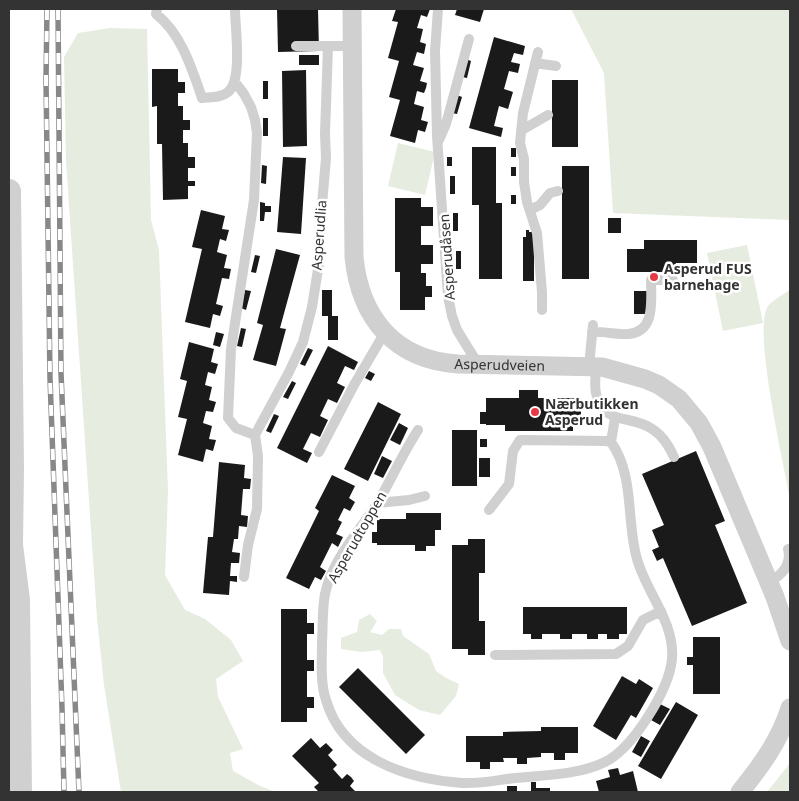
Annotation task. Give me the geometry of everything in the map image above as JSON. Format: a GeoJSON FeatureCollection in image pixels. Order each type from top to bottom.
{"type":"FeatureCollection","features":[{"type":"Feature","properties":{"kind":"street","name":"Asperudveien"},"geometry":{"type":"LineString","coordinates":[[352,9],[355,270],[358,286],[366,304],[385,332],[403,347],[420,357],[443,363],[593,366],[632,374],[659,385],[679,399],[693,414],[712,447],[769,582],[790,641]]}},
{"type":"Feature","properties":{"kind":"street"},"geometry":{"type":"LineString","coordinates":[[9,191],[12,448],[10,552],[18,600],[14,746],[20,792]]}},
{"type":"Feature","properties":{"kind":"street"},"geometry":{"type":"LineString","coordinates":[[740,792],[772,748],[790,708]]}},
{"type":"Feature","properties":{"kind":"lane"},"geometry":{"type":"LineString","coordinates":[[157,9],[156,14],[164,20],[182,47],[202,98],[222,96],[229,91],[235,82],[237,73],[235,9]]}},
{"type":"Feature","properties":{"kind":"lane","name":"Asperudåsen"},"geometry":{"type":"LineString","coordinates":[[438,9],[435,51],[437,144],[449,301],[457,330],[478,364]]}},
{"type":"Feature","properties":{"kind":"lane","name":"Asperudåsen"},"geometry":{"type":"LineString","coordinates":[[437,144],[446,124],[469,39]]}},
{"type":"Feature","properties":{"kind":"lane"},"geometry":{"type":"LineString","coordinates":[[296,46],[352,46]]}},
{"type":"Feature","properties":{"kind":"lane","name":"Asperudlia"},"geometry":{"type":"LineString","coordinates":[[255,435],[303,342],[312,308],[319,263],[319,240],[326,158],[324,134],[328,46]]}},
{"type":"Feature","properties":{"kind":"lane"},"geometry":{"type":"LineString","coordinates":[[538,52],[523,113],[520,143],[524,159],[524,182],[537,233],[542,310]]}},
{"type":"Feature","properties":{"kind":"lane"},"geometry":{"type":"LineString","coordinates":[[535,63],[556,66]]}},
{"type":"Feature","properties":{"kind":"lane"},"geometry":{"type":"LineString","coordinates":[[235,82],[251,107],[257,133],[254,200],[231,349],[228,418],[236,428],[255,435],[258,456],[257,509],[248,545],[244,577]]}},
{"type":"Feature","properties":{"kind":"lane"},"geometry":{"type":"LineString","coordinates":[[522,130],[548,115]]}},
{"type":"Feature","properties":{"kind":"lane"},"geometry":{"type":"LineString","coordinates":[[530,210],[540,205],[550,192],[558,191]]}},
{"type":"Feature","properties":{"kind":"lane"},"geometry":{"type":"LineString","coordinates":[[673,280],[651,280],[650,318],[648,324],[640,331],[626,334],[593,329],[593,366],[596,394],[606,412],[615,418],[645,425],[656,431],[667,442],[674,457]]}},
{"type":"Feature","properties":{"kind":"lane"},"geometry":{"type":"LineString","coordinates":[[319,452],[385,332]]}},
{"type":"Feature","properties":{"kind":"lane"},"geometry":{"type":"LineString","coordinates":[[488,510],[509,484],[512,451],[520,440],[611,442],[615,418]]}},
{"type":"Feature","properties":{"kind":"lane","name":"Asperudtoppen"},"geometry":{"type":"LineString","coordinates":[[418,430],[377,503],[350,543],[330,579],[324,602],[322,672],[325,699],[330,714],[338,727],[361,751],[374,760],[386,767],[417,777],[462,783],[571,771],[591,768],[606,762],[620,753],[634,737],[647,718],[666,681],[672,660],[672,646],[660,610],[637,560],[629,493],[620,459],[611,442]]}},
{"type":"Feature","properties":{"kind":"lane"},"geometry":{"type":"LineString","coordinates":[[377,503],[409,500],[425,496]]}},
{"type":"Feature","properties":{"kind":"lane"},"geometry":{"type":"LineString","coordinates":[[769,582],[778,577],[787,566],[790,555],[788,549]]}},
{"type":"Feature","properties":{"kind":"lane"},"geometry":{"type":"LineString","coordinates":[[495,655],[616,654],[628,646],[643,620],[660,610]]}},
{"type":"Feature","properties":{"kind":"shaded area"},"geometry":{"type":"Polygon","coordinates":[[[571,9],[790,9],[790,220],[613,213],[604,73],[571,9]]]}},
{"type":"Feature","properties":{"kind":"shaded area"},"geometry":{"type":"Polygon","coordinates":[[[110,28],[147,29],[151,220],[159,250],[168,491],[165,575],[185,610],[205,619],[231,640],[243,661],[216,679],[218,697],[243,749],[230,753],[233,771],[260,786],[276,792],[121,792],[104,685],[97,618],[66,161],[64,57],[78,33],[110,28]]]}},
{"type":"Feature","properties":{"kind":"shaded area"},"geometry":{"type":"Polygon","coordinates":[[[398,143],[435,152],[425,195],[388,186],[398,143]]]}},
{"type":"Feature","properties":{"kind":"shaded area"},"geometry":{"type":"Polygon","coordinates":[[[747,245],[763,323],[723,331],[707,253],[747,245]]]}},
{"type":"Feature","properties":{"kind":"shaded area"},"geometry":{"type":"Polygon","coordinates":[[[790,290],[790,500],[771,400],[764,342],[764,320],[768,306],[790,290]]]}},
{"type":"Feature","properties":{"kind":"shaded area"},"geometry":{"type":"Polygon","coordinates":[[[370,614],[377,621],[370,632],[382,635],[389,629],[401,629],[403,636],[429,654],[436,671],[459,684],[456,696],[440,715],[419,710],[395,695],[383,673],[383,657],[380,650],[361,652],[341,649],[341,638],[357,632],[359,620],[370,614]]]}},
{"type":"Feature","properties":{"kind":"shaded area"},"geometry":{"type":"Polygon","coordinates":[[[790,763],[790,792],[767,792],[790,763]]]}},
{"type":"Feature","properties":{"kind":"building"},"geometry":{"type":"Polygon","coordinates":[[[277,9],[318,9],[319,51],[278,52],[277,9]]]}},
{"type":"Feature","properties":{"kind":"building"},"geometry":{"type":"Polygon","coordinates":[[[396,9],[430,9],[427,17],[421,15],[417,28],[423,29],[420,42],[426,44],[424,54],[417,52],[413,65],[424,68],[420,81],[427,83],[424,93],[417,91],[414,104],[424,107],[421,120],[428,122],[425,132],[418,130],[415,143],[390,136],[400,100],[389,97],[399,61],[388,58],[398,22],[392,21],[396,9]]]}},
{"type":"Feature","properties":{"kind":"building"},"geometry":{"type":"Polygon","coordinates":[[[457,9],[484,9],[480,22],[455,15],[457,9]]]}},
{"type":"Feature","properties":{"kind":"building"},"geometry":{"type":"Polygon","coordinates":[[[494,37],[525,46],[523,55],[514,53],[511,62],[520,64],[518,73],[509,71],[504,89],[513,92],[508,109],[499,106],[494,126],[503,128],[501,137],[469,128],[494,37]]]}},
{"type":"Feature","properties":{"kind":"building"},"geometry":{"type":"Polygon","coordinates":[[[299,55],[319,55],[319,65],[299,65],[299,55]]]}},
{"type":"Feature","properties":{"kind":"building"},"geometry":{"type":"Polygon","coordinates":[[[466,59],[471,61],[467,78],[462,77],[466,59]]]}},
{"type":"Feature","properties":{"kind":"building"},"geometry":{"type":"Polygon","coordinates":[[[152,69],[178,69],[178,82],[185,82],[185,93],[178,93],[178,106],[183,106],[183,120],[190,120],[190,130],[183,130],[183,143],[188,143],[188,157],[195,157],[195,168],[188,168],[188,181],[195,181],[195,186],[188,186],[188,199],[163,200],[162,144],[157,144],[157,106],[152,107],[152,69]]]}},
{"type":"Feature","properties":{"kind":"building"},"geometry":{"type":"Polygon","coordinates":[[[306,70],[307,146],[283,147],[282,71],[306,70]]]}},
{"type":"Feature","properties":{"kind":"building"},"geometry":{"type":"Polygon","coordinates":[[[552,80],[578,80],[578,147],[552,147],[552,80]]]}},
{"type":"Feature","properties":{"kind":"building"},"geometry":{"type":"Polygon","coordinates":[[[263,81],[268,81],[268,99],[263,99],[263,81]]]}},
{"type":"Feature","properties":{"kind":"building"},"geometry":{"type":"Polygon","coordinates":[[[457,95],[462,97],[457,114],[452,113],[457,95]]]}},
{"type":"Feature","properties":{"kind":"building"},"geometry":{"type":"Polygon","coordinates":[[[263,118],[268,118],[268,136],[263,136],[263,118]]]}},
{"type":"Feature","properties":{"kind":"building"},"geometry":{"type":"Polygon","coordinates":[[[472,147],[496,147],[496,203],[502,203],[502,279],[479,279],[479,205],[472,205],[472,147]]]}},
{"type":"Feature","properties":{"kind":"building"},"geometry":{"type":"Polygon","coordinates":[[[511,148],[516,148],[516,157],[511,157],[511,148]]]}},
{"type":"Feature","properties":{"kind":"building"},"geometry":{"type":"Polygon","coordinates":[[[283,157],[306,158],[301,234],[277,232],[283,157]]]}},
{"type":"Feature","properties":{"kind":"building"},"geometry":{"type":"Polygon","coordinates":[[[447,157],[452,157],[452,166],[447,166],[447,157]]]}},
{"type":"Feature","properties":{"kind":"building"},"geometry":{"type":"Polygon","coordinates":[[[262,165],[267,166],[266,184],[261,183],[262,165]]]}},
{"type":"Feature","properties":{"kind":"building"},"geometry":{"type":"Polygon","coordinates":[[[562,166],[589,166],[589,279],[562,279],[562,166]]]}},
{"type":"Feature","properties":{"kind":"building"},"geometry":{"type":"Polygon","coordinates":[[[511,167],[516,167],[516,176],[511,176],[511,167]]]}},
{"type":"Feature","properties":{"kind":"building"},"geometry":{"type":"Polygon","coordinates":[[[450,176],[455,176],[455,194],[450,194],[450,176]]]}},
{"type":"Feature","properties":{"kind":"building"},"geometry":{"type":"Polygon","coordinates":[[[511,195],[516,195],[516,204],[511,204],[511,195]]]}},
{"type":"Feature","properties":{"kind":"building"},"geometry":{"type":"Polygon","coordinates":[[[395,198],[421,198],[421,207],[433,207],[433,226],[421,226],[421,245],[433,245],[433,264],[421,264],[421,273],[426,273],[426,286],[432,286],[432,297],[425,297],[425,310],[400,310],[400,272],[395,272],[395,198]]]}},
{"type":"Feature","properties":{"kind":"building"},"geometry":{"type":"Polygon","coordinates":[[[260,202],[265,203],[265,206],[271,206],[271,212],[265,212],[264,221],[260,221],[260,202]]]}},
{"type":"Feature","properties":{"kind":"building"},"geometry":{"type":"Polygon","coordinates":[[[201,210],[225,216],[222,229],[229,230],[226,241],[220,239],[217,252],[227,255],[224,268],[231,269],[229,279],[222,278],[216,304],[223,306],[220,316],[213,314],[210,328],[185,322],[202,249],[192,247],[201,210]]]}},
{"type":"Feature","properties":{"kind":"building"},"geometry":{"type":"Polygon","coordinates":[[[453,213],[458,213],[458,231],[453,231],[453,213]]]}},
{"type":"Feature","properties":{"kind":"building"},"geometry":{"type":"Polygon","coordinates":[[[608,218],[621,218],[621,233],[608,233],[608,218]]]}},
{"type":"Feature","properties":{"kind":"building"},"geometry":{"type":"Polygon","coordinates":[[[526,230],[533,232],[534,237],[534,281],[523,281],[523,237],[526,237],[526,230]]]}},
{"type":"Feature","properties":{"kind":"building"},"geometry":{"type":"Polygon","coordinates":[[[644,240],[697,240],[697,263],[676,263],[676,272],[627,272],[627,249],[644,249],[644,240]]]}},
{"type":"Feature","properties":{"kind":"building"},"geometry":{"type":"Polygon","coordinates":[[[276,249],[300,255],[280,328],[286,329],[276,366],[253,360],[263,325],[257,323],[276,249]]]}},
{"type":"Feature","properties":{"kind":"building"},"geometry":{"type":"Polygon","coordinates":[[[456,251],[461,251],[461,269],[456,269],[456,251]]]}},
{"type":"Feature","properties":{"kind":"building"},"geometry":{"type":"Polygon","coordinates":[[[255,255],[260,256],[256,273],[251,272],[255,255]]]}},
{"type":"Feature","properties":{"kind":"building"},"geometry":{"type":"Polygon","coordinates":[[[245,290],[251,291],[246,310],[241,308],[245,290]]]}},
{"type":"Feature","properties":{"kind":"building"},"geometry":{"type":"Polygon","coordinates":[[[322,290],[332,290],[332,316],[338,316],[338,340],[328,340],[328,316],[322,316],[322,290]]]}},
{"type":"Feature","properties":{"kind":"building"},"geometry":{"type":"Polygon","coordinates":[[[634,291],[647,291],[647,314],[634,314],[634,291]]]}},
{"type":"Feature","properties":{"kind":"building"},"geometry":{"type":"Polygon","coordinates":[[[241,328],[246,329],[242,347],[237,346],[241,328]]]}},
{"type":"Feature","properties":{"kind":"building"},"geometry":{"type":"Polygon","coordinates":[[[216,332],[224,334],[220,347],[213,345],[216,332]]]}},
{"type":"Feature","properties":{"kind":"building"},"geometry":{"type":"Polygon","coordinates":[[[189,342],[214,349],[211,362],[218,364],[215,374],[208,372],[205,385],[212,387],[209,400],[216,402],[213,412],[206,411],[203,423],[212,426],[209,439],[216,440],[213,451],[206,449],[203,462],[178,455],[187,419],[178,417],[187,381],[180,379],[189,342]]]}},
{"type":"Feature","properties":{"kind":"building"},"geometry":{"type":"Polygon","coordinates":[[[328,346],[358,362],[354,370],[345,366],[337,383],[345,387],[337,403],[328,399],[320,416],[328,420],[320,437],[311,433],[303,449],[312,453],[307,463],[277,448],[328,346]]]}},
{"type":"Feature","properties":{"kind":"building"},"geometry":{"type":"Polygon","coordinates":[[[308,348],[313,350],[305,366],[300,364],[308,348]]]}},
{"type":"Feature","properties":{"kind":"building"},"geometry":{"type":"Polygon","coordinates":[[[369,371],[375,374],[371,381],[365,378],[369,371]]]}},
{"type":"Feature","properties":{"kind":"building"},"geometry":{"type":"Polygon","coordinates":[[[292,381],[296,383],[288,399],[283,397],[292,381]]]}},
{"type":"Feature","properties":{"kind":"building"},"geometry":{"type":"Polygon","coordinates":[[[519,390],[538,390],[538,398],[581,398],[581,425],[573,425],[573,431],[505,431],[505,425],[480,424],[480,412],[486,412],[486,398],[519,398],[519,390]]]}},
{"type":"Feature","properties":{"kind":"building"},"geometry":{"type":"Polygon","coordinates":[[[378,402],[401,414],[368,481],[344,469],[378,402]]]}},
{"type":"Feature","properties":{"kind":"building"},"geometry":{"type":"Polygon","coordinates":[[[274,414],[279,416],[271,433],[266,431],[274,414]]]}},
{"type":"Feature","properties":{"kind":"building"},"geometry":{"type":"Polygon","coordinates":[[[399,423],[408,428],[400,445],[390,440],[399,423]]]}},
{"type":"Feature","properties":{"kind":"building"},"geometry":{"type":"Polygon","coordinates":[[[452,430],[477,430],[477,486],[452,486],[452,430]]]}},
{"type":"Feature","properties":{"kind":"building"},"geometry":{"type":"Polygon","coordinates":[[[480,439],[487,439],[487,447],[480,447],[480,439]]]}},
{"type":"Feature","properties":{"kind":"building"},"geometry":{"type":"Polygon","coordinates":[[[696,451],[725,521],[715,525],[747,603],[692,626],[663,558],[657,561],[652,550],[659,547],[652,530],[664,525],[642,474],[696,451]]]}},
{"type":"Feature","properties":{"kind":"building"},"geometry":{"type":"Polygon","coordinates":[[[382,456],[392,461],[383,478],[374,474],[382,456]]]}},
{"type":"Feature","properties":{"kind":"building"},"geometry":{"type":"Polygon","coordinates":[[[479,458],[490,458],[490,477],[479,477],[479,458]]]}},
{"type":"Feature","properties":{"kind":"building"},"geometry":{"type":"Polygon","coordinates":[[[219,462],[245,465],[244,478],[251,479],[250,489],[243,489],[241,515],[248,516],[247,527],[239,526],[238,539],[234,539],[232,552],[240,553],[239,563],[231,563],[230,576],[237,576],[237,582],[230,581],[229,595],[203,593],[208,537],[213,537],[219,462]]]}},
{"type":"Feature","properties":{"kind":"building"},"geometry":{"type":"Polygon","coordinates":[[[332,475],[355,486],[349,498],[355,502],[350,511],[344,508],[338,520],[342,522],[336,534],[343,537],[338,547],[332,543],[320,567],[326,571],[321,580],[315,577],[309,589],[286,578],[319,511],[315,508],[332,475]]]}},
{"type":"Feature","properties":{"kind":"building"},"geometry":{"type":"Polygon","coordinates":[[[406,513],[441,513],[441,530],[435,530],[435,546],[426,546],[426,551],[415,551],[415,545],[377,545],[377,543],[372,543],[372,532],[377,532],[377,519],[406,519],[406,513]]]}},
{"type":"Feature","properties":{"kind":"building"},"geometry":{"type":"Polygon","coordinates":[[[468,539],[485,539],[485,573],[479,573],[479,621],[485,621],[485,655],[468,655],[468,649],[452,649],[452,545],[468,545],[468,539]]]}},
{"type":"Feature","properties":{"kind":"building"},"geometry":{"type":"Polygon","coordinates":[[[523,607],[627,607],[627,634],[619,634],[619,639],[607,639],[607,634],[598,634],[598,639],[587,639],[587,634],[572,634],[572,639],[560,639],[560,634],[542,634],[542,639],[531,639],[531,634],[523,634],[523,607]]]}},
{"type":"Feature","properties":{"kind":"building"},"geometry":{"type":"Polygon","coordinates":[[[281,609],[307,609],[307,623],[314,623],[314,634],[307,634],[307,660],[314,660],[314,671],[307,671],[307,697],[314,697],[314,708],[307,708],[307,722],[281,722],[281,609]]]}},
{"type":"Feature","properties":{"kind":"building"},"geometry":{"type":"Polygon","coordinates":[[[693,637],[720,637],[720,694],[693,694],[693,665],[687,665],[687,657],[693,657],[693,637]]]}},
{"type":"Feature","properties":{"kind":"building"},"geometry":{"type":"Polygon","coordinates":[[[358,668],[425,735],[406,754],[339,687],[358,668]]]}},
{"type":"Feature","properties":{"kind":"building"},"geometry":{"type":"Polygon","coordinates":[[[622,676],[636,684],[639,679],[653,688],[636,718],[631,715],[616,740],[593,726],[622,676]]]}},
{"type":"Feature","properties":{"kind":"building"},"geometry":{"type":"Polygon","coordinates":[[[676,702],[698,715],[661,779],[638,766],[676,702]]]}},
{"type":"Feature","properties":{"kind":"building"},"geometry":{"type":"Polygon","coordinates":[[[660,704],[670,709],[660,725],[651,720],[660,704]]]}},
{"type":"Feature","properties":{"kind":"building"},"geometry":{"type":"Polygon","coordinates":[[[541,727],[578,727],[578,753],[565,753],[565,760],[554,760],[554,753],[541,753],[541,757],[527,758],[527,764],[517,764],[517,758],[503,758],[504,762],[490,762],[490,769],[480,769],[480,762],[466,762],[466,736],[503,736],[503,732],[541,731],[541,727]]]}},
{"type":"Feature","properties":{"kind":"building"},"geometry":{"type":"Polygon","coordinates":[[[641,736],[650,741],[641,757],[632,752],[641,736]]]}},
{"type":"Feature","properties":{"kind":"building"},"geometry":{"type":"Polygon","coordinates":[[[311,738],[320,748],[326,743],[333,750],[328,755],[337,765],[333,769],[342,779],[347,774],[351,777],[354,781],[350,786],[356,792],[319,792],[314,787],[319,783],[292,756],[311,738]]]}},
{"type":"Feature","properties":{"kind":"building"},"geometry":{"type":"Polygon","coordinates":[[[618,768],[620,775],[633,771],[638,792],[599,792],[596,781],[610,777],[608,770],[618,768]]]}},
{"type":"Feature","properties":{"kind":"building"},"geometry":{"type":"Polygon","coordinates":[[[531,782],[536,782],[536,788],[550,788],[550,792],[531,792],[531,782]]]}},
{"type":"Feature","properties":{"kind":"building"},"geometry":{"type":"Polygon","coordinates":[[[507,786],[517,786],[517,792],[507,792],[507,786]]]}},
{"type":"Feature","properties":{"kind":"railway"},"geometry":{"type":"LineString","coordinates":[[47,9],[46,80],[50,378],[64,792]]}},
{"type":"Feature","properties":{"kind":"railway"},"geometry":{"type":"LineString","coordinates":[[58,9],[61,373],[79,792]]}},
{"type":"Feature","properties":{"kind":"place","name":"Asperud FUS barnehage"},"geometry":{"type":"Point","coordinates":[654,277]}},
{"type":"Feature","properties":{"kind":"place","name":"Nærbutikken Asperud"},"geometry":{"type":"Point","coordinates":[535,412]}}]}
